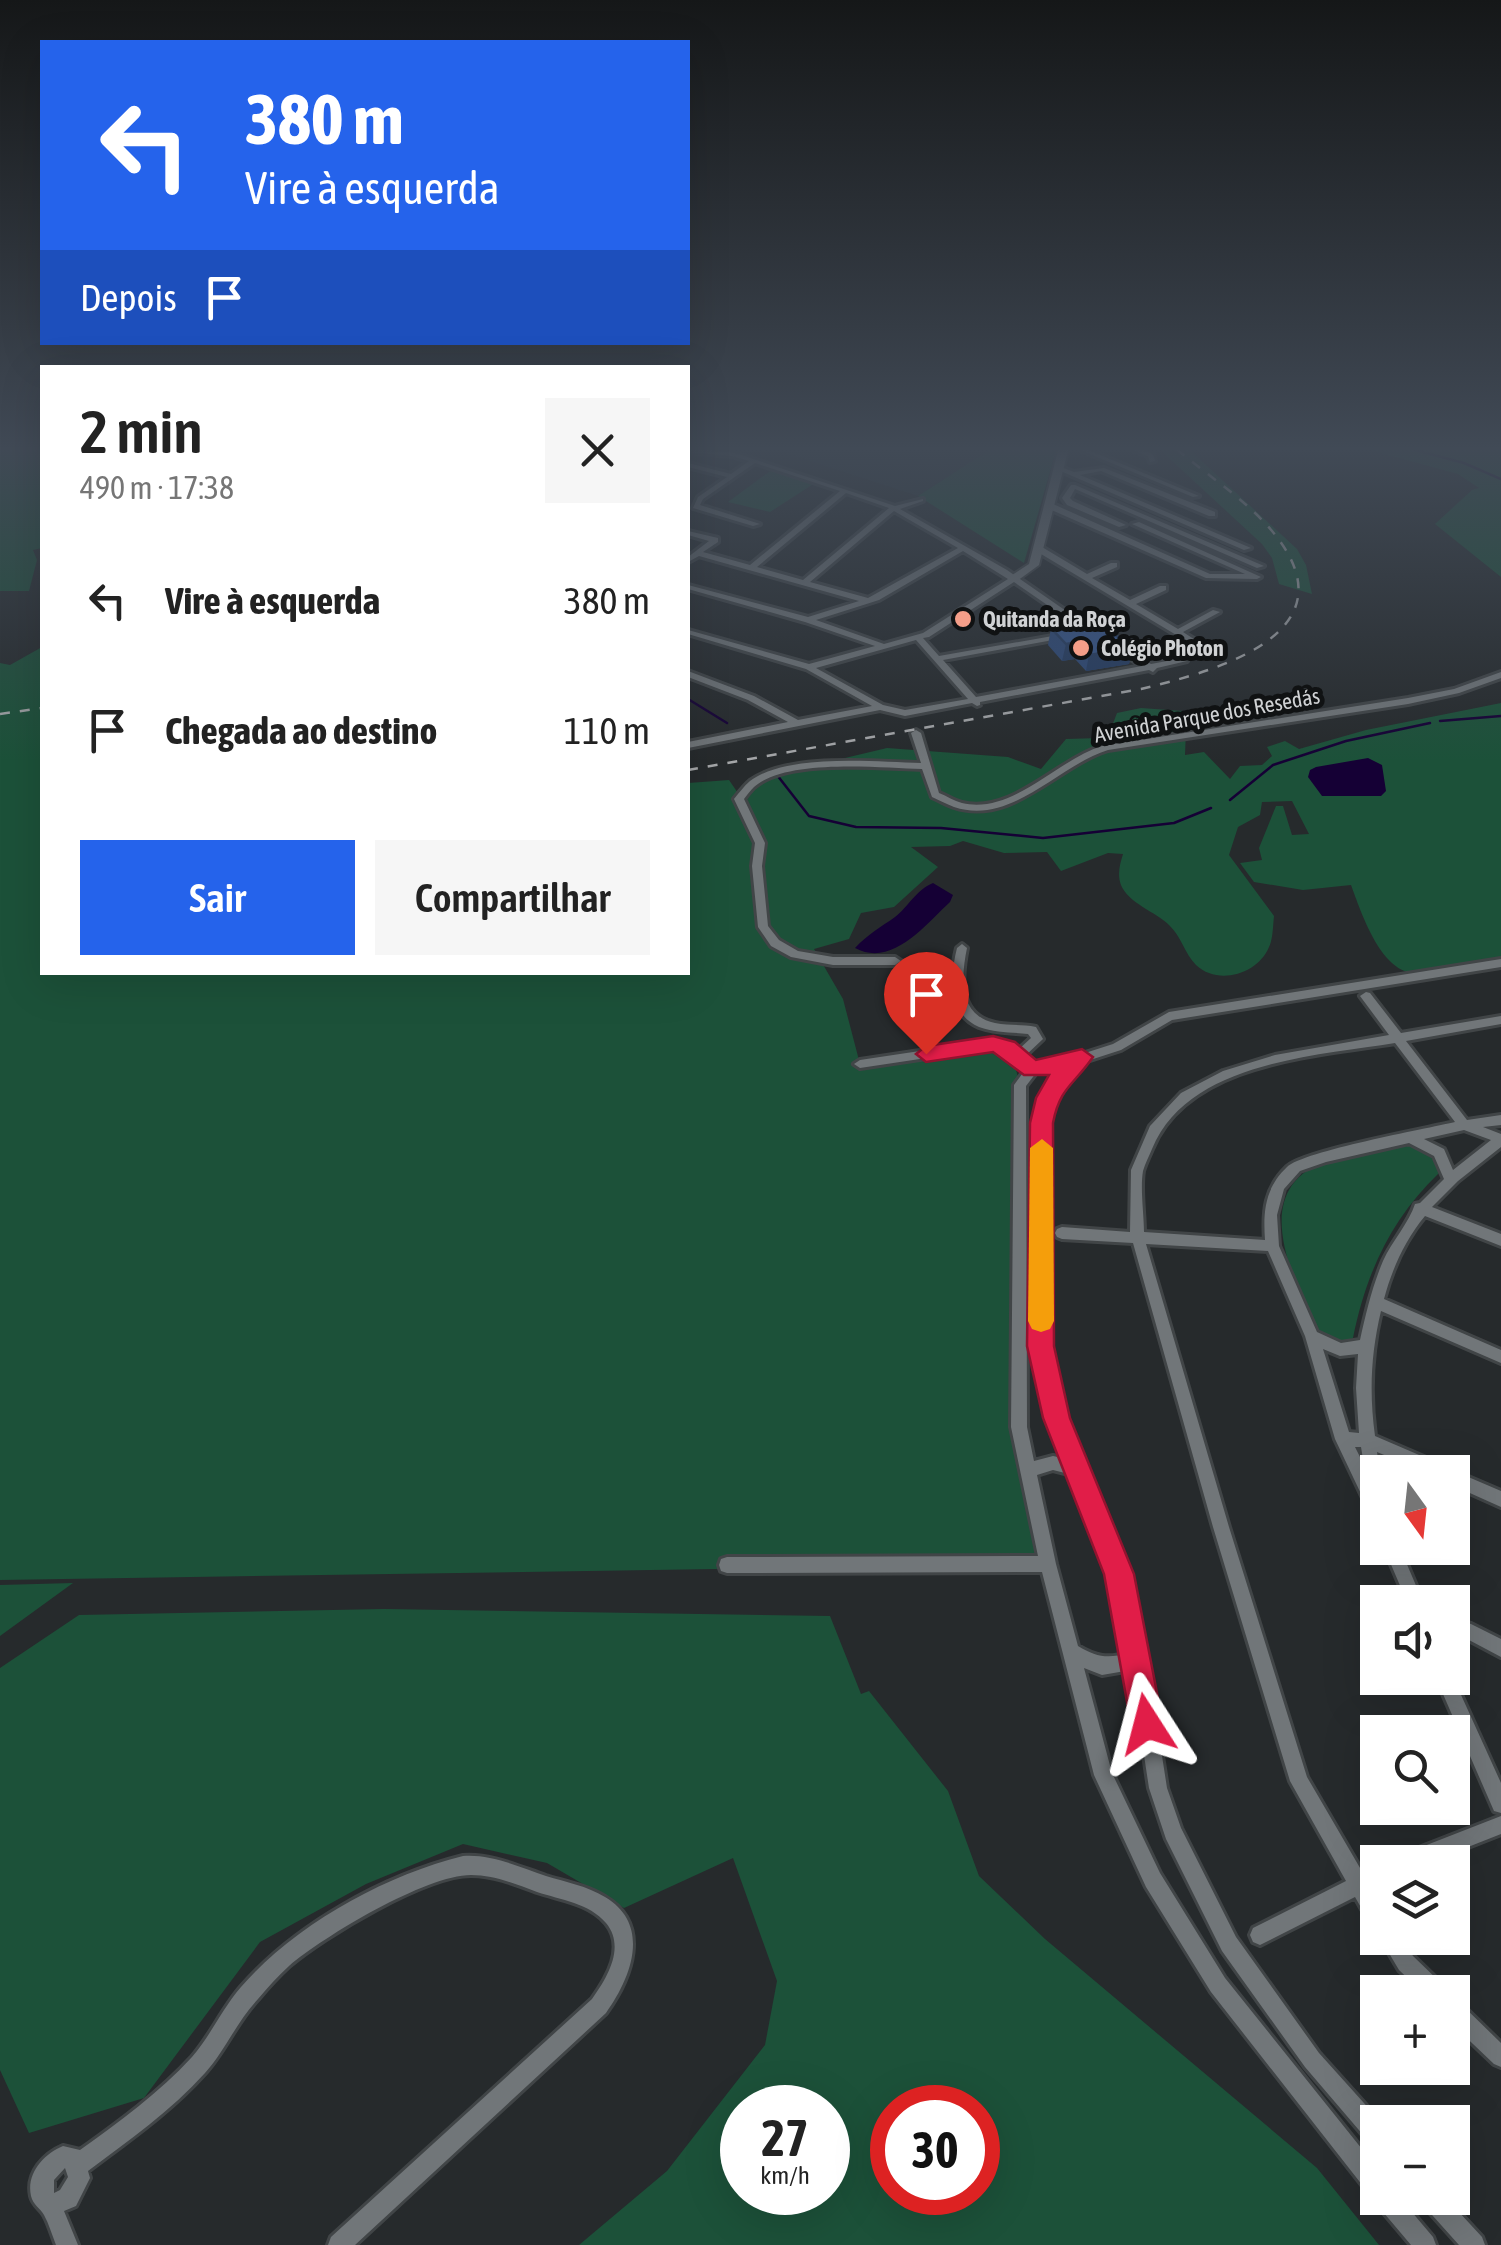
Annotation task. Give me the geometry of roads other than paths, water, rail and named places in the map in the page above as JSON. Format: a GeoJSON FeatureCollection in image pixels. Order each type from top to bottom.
{"type":"FeatureCollection","features":[{"type":"Feature","properties":{"kind":"street"},"geometry":{"type":"LineString","coordinates":[[753,567],[771,552]]}},
{"type":"Feature","properties":{"kind":"street"},"geometry":{"type":"LineString","coordinates":[[806,581],[841,552]]}},
{"type":"Feature","properties":{"kind":"street"},"geometry":{"type":"LineString","coordinates":[[808,620],[868,601],[957,552]]}},
{"type":"Feature","properties":{"kind":"street"},"geometry":{"type":"LineString","coordinates":[[970,552],[1153,669]]}},
{"type":"Feature","properties":{"kind":"street"},"geometry":{"type":"LineString","coordinates":[[809,667],[918,638],[1034,565],[1038,552]]}},
{"type":"Feature","properties":{"kind":"street"},"geometry":{"type":"LineString","coordinates":[[1042,552],[1196,643]]}},
{"type":"Feature","properties":{"kind":"street"},"geometry":{"type":"LineString","coordinates":[[1154,552],[1209,576],[1257,578],[1198,552]]}},
{"type":"Feature","properties":{"kind":"street"},"geometry":{"type":"LineString","coordinates":[[1227,552],[1260,566]]}},
{"type":"Feature","properties":{"kind":"street"},"geometry":{"type":"LineString","coordinates":[[690,559],[698,553],[868,601]]}},
{"type":"Feature","properties":{"kind":"street"},"geometry":{"type":"LineString","coordinates":[[1087,577],[1114,565]]}},
{"type":"Feature","properties":{"kind":"street"},"geometry":{"type":"LineString","coordinates":[[690,588],[808,620],[884,647]]}},
{"type":"Feature","properties":{"kind":"street"},"geometry":{"type":"LineString","coordinates":[[1130,604],[1162,588]]}},
{"type":"Feature","properties":{"kind":"street"},"geometry":{"type":"LineString","coordinates":[[1179,632],[1216,612]]}},
{"type":"Feature","properties":{"kind":"street"},"geometry":{"type":"LineString","coordinates":[[940,658],[1091,631]]}},
{"type":"Feature","properties":{"kind":"street"},"geometry":{"type":"LineString","coordinates":[[690,633],[809,667],[880,708],[905,713],[1183,661]]}},
{"type":"Feature","properties":{"kind":"street"},"geometry":{"type":"LineString","coordinates":[[918,638],[977,702]]}},
{"type":"Feature","properties":{"kind":"street","name":"Avenida Parque dos Resedás"},"geometry":{"type":"LineString","coordinates":[[905,713],[936,795],[951,804],[972,808],[996,806],[1018,798],[1097,750],[1408,701],[1456,691],[1501,674]]}},
{"type":"Feature","properties":{"kind":"street"},"geometry":{"type":"LineString","coordinates":[[690,675],[751,698],[798,724]]}},
{"type":"Feature","properties":{"kind":"street"},"geometry":{"type":"LineString","coordinates":[[690,745],[880,708]]}},
{"type":"Feature","properties":{"kind":"street"},"geometry":{"type":"LineString","coordinates":[[895,962],[833,961],[795,954],[775,943],[763,927],[757,866],[760,843],[740,799],[745,786],[754,780],[793,768],[927,766]]}},
{"type":"Feature","properties":{"kind":"street"},"geometry":{"type":"LineString","coordinates":[[962,948],[956,970],[956,996],[964,1011],[995,1028],[1032,1030],[1037,1038],[1018,1055]]}},
{"type":"Feature","properties":{"kind":"street"},"geometry":{"type":"LineString","coordinates":[[1360,2164],[1218,1985],[1153,1880],[1104,1775],[1048,1564],[1019,1427],[1020,1084],[1032,1069],[1057,1066],[1117,1047],[1170,1016],[1501,963]]}},
{"type":"Feature","properties":{"kind":"street"},"geometry":{"type":"LineString","coordinates":[[1366,996],[1464,1125],[1501,1139]]}},
{"type":"Feature","properties":{"kind":"street"},"geometry":{"type":"LineString","coordinates":[[1360,1890],[1299,1780],[1204,1470],[1138,1235],[1137,1170],[1154,1129],[1184,1096],[1227,1074],[1275,1059],[1501,1020]]}},
{"type":"Feature","properties":{"kind":"street"},"geometry":{"type":"LineString","coordinates":[[860,1064],[993,1044],[1018,1055],[1032,1069]]}},
{"type":"Feature","properties":{"kind":"street"},"geometry":{"type":"LineString","coordinates":[[1082,1057],[1058,1080],[1047,1098],[1042,1123],[1040,1346],[1057,1418],[1119,1574],[1138,1659],[1158,1788],[1173,1832],[1228,1944],[1312,2060],[1360,2115]]}},
{"type":"Feature","properties":{"kind":"street"},"geometry":{"type":"LineString","coordinates":[[1360,1475],[1343,1438],[1312,1336],[1272,1246],[1270,1215],[1278,1188],[1295,1168],[1464,1125],[1501,1120]]}},
{"type":"Feature","properties":{"kind":"street"},"geometry":{"type":"LineString","coordinates":[[1411,1138],[1439,1152],[1450,1178]]}},
{"type":"Feature","properties":{"kind":"street"},"geometry":{"type":"LineString","coordinates":[[1371,1455],[1363,1388],[1366,1346],[1396,1243],[1420,1208],[1450,1178],[1501,1139]]}},
{"type":"Feature","properties":{"kind":"street"},"geometry":{"type":"LineString","coordinates":[[1420,1208],[1501,1240]]}},
{"type":"Feature","properties":{"kind":"street"},"geometry":{"type":"LineString","coordinates":[[1062,1233],[1272,1246]]}},
{"type":"Feature","properties":{"kind":"street"},"geometry":{"type":"LineString","coordinates":[[1376,1302],[1501,1356]]}},
{"type":"Feature","properties":{"kind":"street"},"geometry":{"type":"LineString","coordinates":[[1312,1336],[1340,1350],[1366,1346]]}},
{"type":"Feature","properties":{"kind":"street"},"geometry":{"type":"LineString","coordinates":[[1343,1438],[1370,1441],[1403,1455]]}},
{"type":"Feature","properties":{"kind":"street"},"geometry":{"type":"LineString","coordinates":[[1027,1471],[1053,1463],[1079,1470]]}},
{"type":"Feature","properties":{"kind":"street"},"geometry":{"type":"LineString","coordinates":[[1470,1485],[1501,1499]]}},
{"type":"Feature","properties":{"kind":"street"},"geometry":{"type":"LineString","coordinates":[[727,1565],[1048,1564]]}},
{"type":"Feature","properties":{"kind":"street"},"geometry":{"type":"LineString","coordinates":[[1470,1632],[1501,1648]]}},
{"type":"Feature","properties":{"kind":"street"},"geometry":{"type":"LineString","coordinates":[[1070,1650],[1094,1666],[1105,1668],[1138,1659]]}},
{"type":"Feature","properties":{"kind":"street"},"geometry":{"type":"LineString","coordinates":[[1453,1695],[1501,1804]]}},
{"type":"Feature","properties":{"kind":"street"},"geometry":{"type":"LineString","coordinates":[[1450,1845],[1501,1824]]}},
{"type":"Feature","properties":{"kind":"street"},"geometry":{"type":"LineString","coordinates":[[78,2165],[177,2086],[224,2032],[245,1998],[286,1955],[422,1878],[467,1865],[512,1874],[592,1900],[611,1912],[622,1931],[624,1954],[612,1989],[599,2006],[339,2245]]}},
{"type":"Feature","properties":{"kind":"street"},"geometry":{"type":"LineString","coordinates":[[1260,1936],[1360,1882]]}},
{"type":"Feature","properties":{"kind":"street"},"geometry":{"type":"LineString","coordinates":[[1401,1955],[1418,1975]]}},
{"type":"Feature","properties":{"kind":"street"},"geometry":{"type":"LineString","coordinates":[[1470,2027],[1501,2057]]}},
{"type":"Feature","properties":{"kind":"street"},"geometry":{"type":"LineString","coordinates":[[51,2205],[62,2203],[79,2178],[78,2165],[70,2157],[50,2166],[41,2190],[66,2245]]}},
{"type":"Feature","properties":{"kind":"street"},"geometry":{"type":"LineString","coordinates":[[1400,2215],[1425,2245]]}},
{"type":"Feature","properties":{"kind":"street"},"geometry":{"type":"LineString","coordinates":[[1447,2215],[1474,2245]]}},
{"type":"Feature","properties":{"kind":"waterway"},"geometry":{"type":"LineString","coordinates":[[690,700],[727,723]]}},
{"type":"Feature","properties":{"kind":"waterway"},"geometry":{"type":"LineString","coordinates":[[1440,721],[1501,716]]}},
{"type":"Feature","properties":{"kind":"waterway"},"geometry":{"type":"LineString","coordinates":[[1230,800],[1273,765],[1346,741],[1430,723]]}},
{"type":"Feature","properties":{"kind":"waterway"},"geometry":{"type":"LineString","coordinates":[[777,775],[809,816],[856,827],[941,828],[1043,838],[1174,823],[1211,808]]}},
{"type":"Feature","properties":{"kind":"railway"},"geometry":{"type":"LineString","coordinates":[[690,770],[1141,689],[1228,663],[1280,631],[1295,609],[1298,583],[1287,552]]}},
{"type":"Feature","properties":{"kind":"railway"},"geometry":{"type":"LineString","coordinates":[[0,714],[40,708]]}},
{"type":"Feature","properties":{"kind":"place","name":"Quitanda da Roça"},"geometry":{"type":"Point","coordinates":[963,619]}},
{"type":"Feature","properties":{"kind":"place","name":"Colégio Photon"},"geometry":{"type":"Point","coordinates":[1081,648]}}]}
